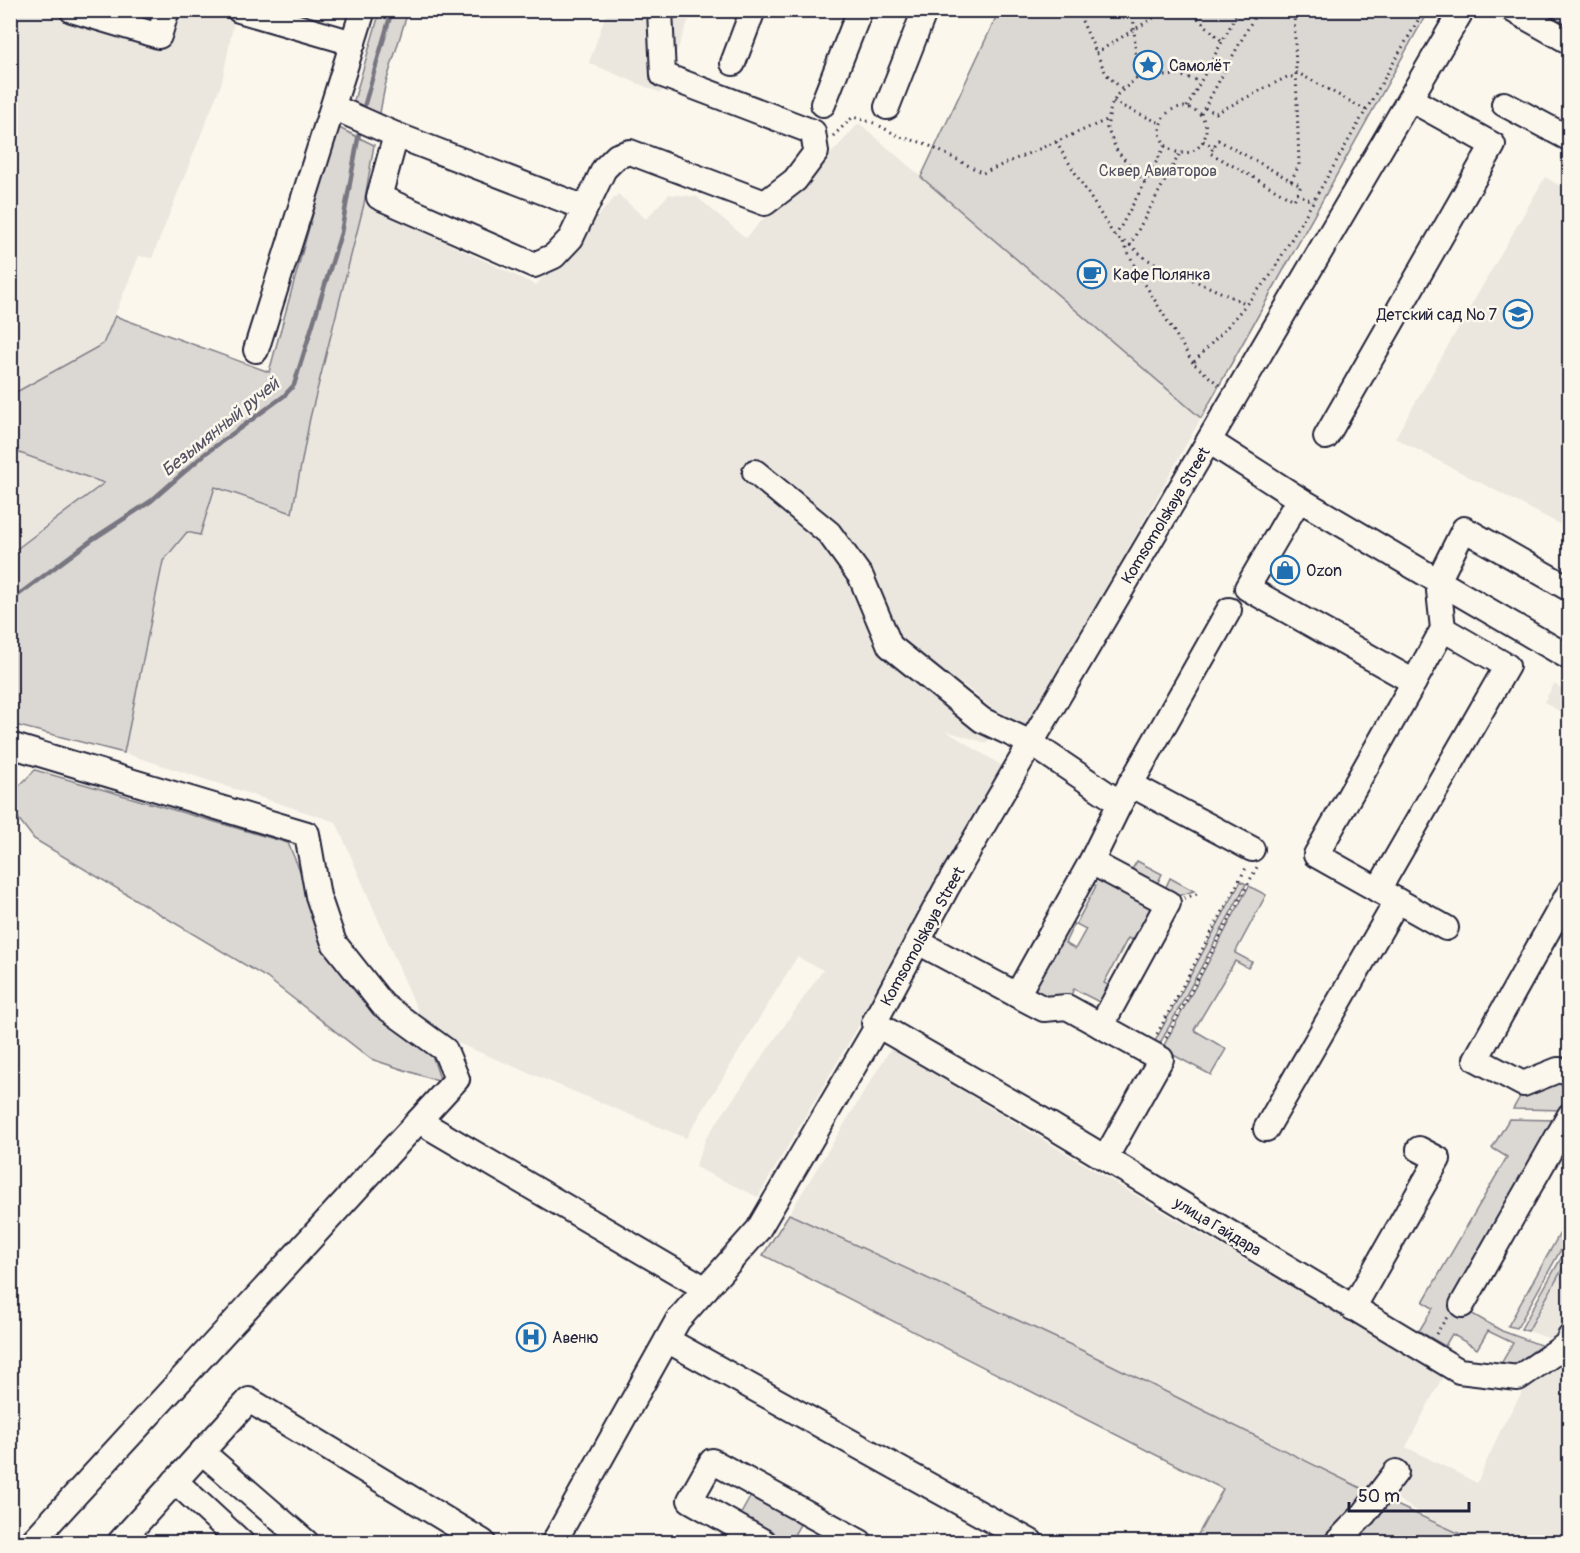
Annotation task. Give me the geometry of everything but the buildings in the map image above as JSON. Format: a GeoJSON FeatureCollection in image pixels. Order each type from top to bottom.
{"type":"FeatureCollection","features":[{"type":"Feature","properties":{"kind":"street"},"geometry":{"type":"LineString","coordinates":[[72,10],[159,36],[167,10]]}},
{"type":"Feature","properties":{"kind":"street"},"geometry":{"type":"LineString","coordinates":[[256,350],[363,10]]}},
{"type":"Feature","properties":{"kind":"street"},"geometry":{"type":"LineString","coordinates":[[396,135],[379,197],[534,265],[554,256],[571,238],[604,169],[617,156],[630,152],[765,203],[795,180],[816,152],[813,132],[663,75],[660,10]]}},
{"type":"Feature","properties":{"kind":"street"},"geometry":{"type":"LineString","coordinates":[[733,63],[753,10]]}},
{"type":"Feature","properties":{"kind":"street"},"geometry":{"type":"LineString","coordinates":[[823,104],[860,10]]}},
{"type":"Feature","properties":{"kind":"street"},"geometry":{"type":"LineString","coordinates":[[887,107],[925,10]]}},
{"type":"Feature","properties":{"kind":"street","name":"Komsomolskaya Street"},"geometry":{"type":"LineString","coordinates":[[554,1542],[678,1320],[758,1230],[876,1024],[918,942],[1031,743],[1462,10]]}},
{"type":"Feature","properties":{"kind":"street"},"geometry":{"type":"LineString","coordinates":[[1513,10],[1569,42]]}},
{"type":"Feature","properties":{"kind":"street"},"geometry":{"type":"LineString","coordinates":[[245,12],[353,43]]}},
{"type":"Feature","properties":{"kind":"street"},"geometry":{"type":"LineString","coordinates":[[1326,438],[1493,145],[1410,99]]}},
{"type":"Feature","properties":{"kind":"street"},"geometry":{"type":"LineString","coordinates":[[1504,104],[1569,139]]}},
{"type":"Feature","properties":{"kind":"street"},"geometry":{"type":"LineString","coordinates":[[333,107],[396,135],[585,208]]}},
{"type":"Feature","properties":{"kind":"street"},"geometry":{"type":"LineString","coordinates":[[1209,441],[1299,499],[1569,658]]}},
{"type":"Feature","properties":{"kind":"street"},"geometry":{"type":"LineString","coordinates":[[754,472],[829,533],[861,578],[890,646],[982,720],[1031,743],[1253,859]]}},
{"type":"Feature","properties":{"kind":"street"},"geometry":{"type":"LineString","coordinates":[[1299,499],[1246,588],[1414,682]]}},
{"type":"Feature","properties":{"kind":"street"},"geometry":{"type":"LineString","coordinates":[[1446,928],[1316,855],[1443,629],[1438,581],[1464,529],[1569,590]]}},
{"type":"Feature","properties":{"kind":"street"},"geometry":{"type":"LineString","coordinates":[[1017,995],[1125,793],[1229,609]]}},
{"type":"Feature","properties":{"kind":"street"},"geometry":{"type":"LineString","coordinates":[[1266,1129],[1507,666],[1443,629]]}},
{"type":"Feature","properties":{"kind":"street"},"geometry":{"type":"LineString","coordinates":[[10,745],[307,834],[318,896],[334,943],[383,1005],[445,1050],[457,1079],[32,1542]]}},
{"type":"Feature","properties":{"kind":"street"},"geometry":{"type":"LineString","coordinates":[[1090,862],[1168,903],[1101,1026]]}},
{"type":"Feature","properties":{"kind":"street"},"geometry":{"type":"LineString","coordinates":[[1569,891],[1476,1059],[1522,1084],[1558,1070],[1569,1071]]}},
{"type":"Feature","properties":{"kind":"street"},"geometry":{"type":"LineString","coordinates":[[918,942],[1044,1009],[1067,1007],[1161,1059],[1106,1157]]}},
{"type":"Feature","properties":{"kind":"street","name":"улица Гайдара"},"geometry":{"type":"LineString","coordinates":[[876,1024],[1106,1157],[1459,1371],[1518,1378],[1568,1341]]}},
{"type":"Feature","properties":{"kind":"street"},"geometry":{"type":"LineString","coordinates":[[1462,1305],[1569,1114]]}},
{"type":"Feature","properties":{"kind":"street"},"geometry":{"type":"LineString","coordinates":[[419,1121],[706,1289]]}},
{"type":"Feature","properties":{"kind":"street"},"geometry":{"type":"LineString","coordinates":[[1353,1308],[1438,1159],[1419,1149]]}},
{"type":"Feature","properties":{"kind":"street"},"geometry":{"type":"LineString","coordinates":[[667,1340],[1031,1542]]}},
{"type":"Feature","properties":{"kind":"street"},"geometry":{"type":"LineString","coordinates":[[120,1542],[249,1400],[483,1542]]}},
{"type":"Feature","properties":{"kind":"street"},"geometry":{"type":"LineString","coordinates":[[202,1452],[306,1542]]}},
{"type":"Feature","properties":{"kind":"street"},"geometry":{"type":"LineString","coordinates":[[764,1542],[690,1500],[712,1461],[860,1542]]}},
{"type":"Feature","properties":{"kind":"street"},"geometry":{"type":"LineString","coordinates":[[1337,1542],[1364,1514],[1396,1472]]}},
{"type":"Feature","properties":{"kind":"street"},"geometry":{"type":"LineString","coordinates":[[175,1481],[241,1542]]}},
{"type":"Feature","properties":{"kind":"path"},"geometry":{"type":"LineString","coordinates":[[1077,10],[1106,74],[1123,90]]}},
{"type":"Feature","properties":{"kind":"path"},"geometry":{"type":"LineString","coordinates":[[1133,10],[1137,78]]}},
{"type":"Feature","properties":{"kind":"path"},"geometry":{"type":"LineString","coordinates":[[1096,53],[1166,10]]}},
{"type":"Feature","properties":{"kind":"path"},"geometry":{"type":"LineString","coordinates":[[1189,10],[1222,41]]}},
{"type":"Feature","properties":{"kind":"path"},"geometry":{"type":"LineString","coordinates":[[1186,106],[1239,10]]}},
{"type":"Feature","properties":{"kind":"path"},"geometry":{"type":"LineString","coordinates":[[1201,115],[1258,10]]}},
{"type":"Feature","properties":{"kind":"path"},"geometry":{"type":"LineString","coordinates":[[1291,181],[1299,165],[1294,10]]}},
{"type":"Feature","properties":{"kind":"path"},"geometry":{"type":"LineString","coordinates":[[1193,363],[1270,276],[1423,12],[1416,10]]}},
{"type":"Feature","properties":{"kind":"path"},"geometry":{"type":"LineString","coordinates":[[1296,72],[1366,110]]}},
{"type":"Feature","properties":{"kind":"path"},"geometry":{"type":"LineString","coordinates":[[1145,182],[1117,151],[1107,129],[1113,102],[1137,78],[1178,75],[1200,81]]}},
{"type":"Feature","properties":{"kind":"path"},"geometry":{"type":"LineString","coordinates":[[1205,108],[1216,113],[1289,76],[1296,78]]}},
{"type":"Feature","properties":{"kind":"path"},"geometry":{"type":"LineString","coordinates":[[1113,102],[1160,123]]}},
{"type":"Feature","properties":{"kind":"path"},"geometry":{"type":"LineString","coordinates":[[1186,106],[1201,115],[1206,132],[1197,148],[1189,153],[1180,153],[1165,146],[1159,131],[1160,123],[1170,110],[1186,106]]}},
{"type":"Feature","properties":{"kind":"path"},"geometry":{"type":"LineString","coordinates":[[816,152],[854,117],[870,120],[900,137],[924,143],[983,173],[1109,119]]}},
{"type":"Feature","properties":{"kind":"path"},"geometry":{"type":"LineString","coordinates":[[1218,140],[1301,186],[1294,200],[1210,153],[1214,147],[1218,140]]}},
{"type":"Feature","properties":{"kind":"path"},"geometry":{"type":"LineString","coordinates":[[1056,141],[1115,237],[1130,245],[1146,259],[1247,304]]}},
{"type":"Feature","properties":{"kind":"path"},"geometry":{"type":"LineString","coordinates":[[1203,141],[1214,147]]}},
{"type":"Feature","properties":{"kind":"path"},"geometry":{"type":"LineString","coordinates":[[1115,237],[1165,146]]}},
{"type":"Feature","properties":{"kind":"path"},"geometry":{"type":"LineString","coordinates":[[1130,245],[1180,153]]}},
{"type":"Feature","properties":{"kind":"path"},"geometry":{"type":"LineString","coordinates":[[1297,193],[1313,202]]}},
{"type":"Feature","properties":{"kind":"path"},"geometry":{"type":"LineString","coordinates":[[1122,241],[1140,276],[1193,363],[1219,385],[1223,417]]}},
{"type":"Feature","properties":{"kind":"path"},"geometry":{"type":"LineString","coordinates":[[1152,1054],[1253,859]]}},
{"type":"Feature","properties":{"kind":"path"},"geometry":{"type":"LineString","coordinates":[[1152,1054],[1253,859]]}},
{"type":"Feature","properties":{"kind":"path"},"geometry":{"type":"LineString","coordinates":[[1427,1352],[1446,1318],[1462,1305]]}},
{"type":"Feature","properties":{"kind":"shaded area"},"geometry":{"type":"Polygon","coordinates":[[[11,11],[236,11],[222,82],[152,258],[139,256],[103,344],[11,395],[11,11]]]}},
{"type":"Feature","properties":{"kind":"shaded area"},"geometry":{"type":"Polygon","coordinates":[[[607,11],[692,11],[661,93],[589,63],[607,11]]]}},
{"type":"Feature","properties":{"kind":"shaded area"},"geometry":{"type":"Polygon","coordinates":[[[859,123],[1201,418],[1017,748],[996,741],[1007,721],[957,679],[998,719],[987,743],[946,731],[1009,770],[758,1197],[695,1167],[706,1138],[823,970],[797,957],[686,1138],[426,1030],[336,822],[124,753],[163,561],[187,532],[200,535],[215,487],[292,513],[310,418],[364,204],[536,285],[618,194],[646,219],[669,194],[697,197],[746,238],[772,209],[800,188],[859,123]]]}},
{"type":"Feature","properties":{"kind":"shaded area","name":"Детский сад № 7"},"geometry":{"type":"Polygon","coordinates":[[[1545,177],[1569,191],[1569,529],[1395,438],[1545,177]]]}},
{"type":"Feature","properties":{"kind":"shaded area"},"geometry":{"type":"Polygon","coordinates":[[[11,450],[104,483],[11,554],[11,450]]]}},
{"type":"Feature","properties":{"kind":"shaded area"},"geometry":{"type":"Polygon","coordinates":[[[1554,684],[1569,693],[1569,717],[1544,702],[1554,684]]]}},
{"type":"Feature","properties":{"kind":"shaded area"},"geometry":{"type":"Polygon","coordinates":[[[891,1048],[1443,1376],[1406,1447],[1477,1483],[1502,1427],[1544,1355],[1569,1372],[1569,1542],[1478,1542],[1443,1526],[1383,1491],[1379,1497],[789,1214],[891,1048]]]}},
{"type":"Feature","properties":{"kind":"shaded area"},"geometry":{"type":"Polygon","coordinates":[[[1569,1257],[1569,1312],[1553,1340],[1528,1331],[1569,1257]]]}},
{"type":"Feature","properties":{"kind":"green space"},"geometry":{"type":"Polygon","coordinates":[[[380,11],[408,11],[385,86],[379,118],[352,107],[380,11]]]}},
{"type":"Feature","properties":{"kind":"green space","name":"Сквер Авиаторов"},"geometry":{"type":"Polygon","coordinates":[[[999,11],[1428,11],[1201,418],[921,177],[999,11]]]}},
{"type":"Feature","properties":{"kind":"green space"},"geometry":{"type":"Polygon","coordinates":[[[337,127],[374,145],[364,204],[310,418],[292,513],[215,487],[200,535],[187,532],[163,561],[124,753],[11,724],[10,554],[104,483],[11,450],[11,395],[103,344],[115,316],[269,372],[337,127]]]}},
{"type":"Feature","properties":{"kind":"green space"},"geometry":{"type":"Polygon","coordinates":[[[35,770],[288,843],[337,956],[432,1055],[441,1082],[371,1059],[267,978],[34,839],[11,809],[11,794],[35,770]]]}},
{"type":"Feature","properties":{"kind":"green space"},"geometry":{"type":"Polygon","coordinates":[[[1137,861],[1162,874],[1157,884],[1131,871],[1137,861]]]}},
{"type":"Feature","properties":{"kind":"green space"},"geometry":{"type":"Polygon","coordinates":[[[1090,871],[1152,908],[1139,943],[1128,938],[1104,983],[1114,988],[1105,1005],[1074,989],[1069,999],[1047,1002],[1028,991],[1066,919],[1074,924],[1065,943],[1075,949],[1086,929],[1076,924],[1096,886],[1086,880],[1090,871]]]}},
{"type":"Feature","properties":{"kind":"green space"},"geometry":{"type":"Polygon","coordinates":[[[1170,878],[1194,891],[1178,896],[1165,889],[1170,878]]]}},
{"type":"Feature","properties":{"kind":"green space"},"geometry":{"type":"Polygon","coordinates":[[[1241,881],[1246,884],[1158,1047],[1153,1045],[1241,881]]]}},
{"type":"Feature","properties":{"kind":"green space"},"geometry":{"type":"Polygon","coordinates":[[[1249,886],[1266,895],[1235,953],[1252,962],[1248,968],[1235,961],[1194,1030],[1226,1049],[1211,1075],[1162,1049],[1249,886]]]}},
{"type":"Feature","properties":{"kind":"green space"},"geometry":{"type":"Polygon","coordinates":[[[1569,1079],[1569,1104],[1566,1110],[1513,1109],[1525,1088],[1569,1079]]]}},
{"type":"Feature","properties":{"kind":"green space"},"geometry":{"type":"Polygon","coordinates":[[[1509,1119],[1559,1120],[1455,1304],[1502,1331],[1546,1347],[1526,1363],[1515,1365],[1501,1364],[1513,1343],[1488,1331],[1477,1349],[1452,1334],[1445,1346],[1419,1331],[1433,1308],[1423,1302],[1507,1157],[1492,1148],[1509,1119]]]}},
{"type":"Feature","properties":{"kind":"green space"},"geometry":{"type":"Polygon","coordinates":[[[789,1214],[1071,1345],[1379,1497],[1478,1542],[1194,1542],[1223,1489],[763,1255],[789,1214]]]}},
{"type":"Feature","properties":{"kind":"green space"},"geometry":{"type":"Polygon","coordinates":[[[1569,1217],[1569,1235],[1517,1328],[1508,1326],[1569,1217]]]}},
{"type":"Feature","properties":{"kind":"green space"},"geometry":{"type":"Polygon","coordinates":[[[1569,1244],[1569,1257],[1528,1331],[1521,1329],[1569,1244]]]}},
{"type":"Feature","properties":{"kind":"green space"},"geometry":{"type":"Polygon","coordinates":[[[753,1492],[803,1519],[790,1542],[774,1542],[737,1521],[753,1492]]]}},
{"type":"Feature","properties":{"kind":"waterway"},"geometry":{"type":"LineString","coordinates":[[364,107],[392,10]]}},
{"type":"Feature","properties":{"kind":"waterway","name":"Безымянный ручей"},"geometry":{"type":"LineString","coordinates":[[10,601],[93,539],[151,501],[206,453],[284,396],[294,385],[341,233],[359,133]]}},
{"type":"Feature","properties":{"kind":"place","name":"Самолёт"},"geometry":{"type":"Point","coordinates":[1148,65]}},
{"type":"Feature","properties":{"kind":"place","name":"Кафе Полянка"},"geometry":{"type":"Point","coordinates":[1092,274]}},
{"type":"Feature","properties":{"kind":"place","name":"Детский сад № 7"},"geometry":{"type":"Point","coordinates":[1518,314]}},
{"type":"Feature","properties":{"kind":"place","name":"Ozon"},"geometry":{"type":"Point","coordinates":[1285,570]}},
{"type":"Feature","properties":{"kind":"place","name":"Авеню"},"geometry":{"type":"Point","coordinates":[531,1337]}}]}
